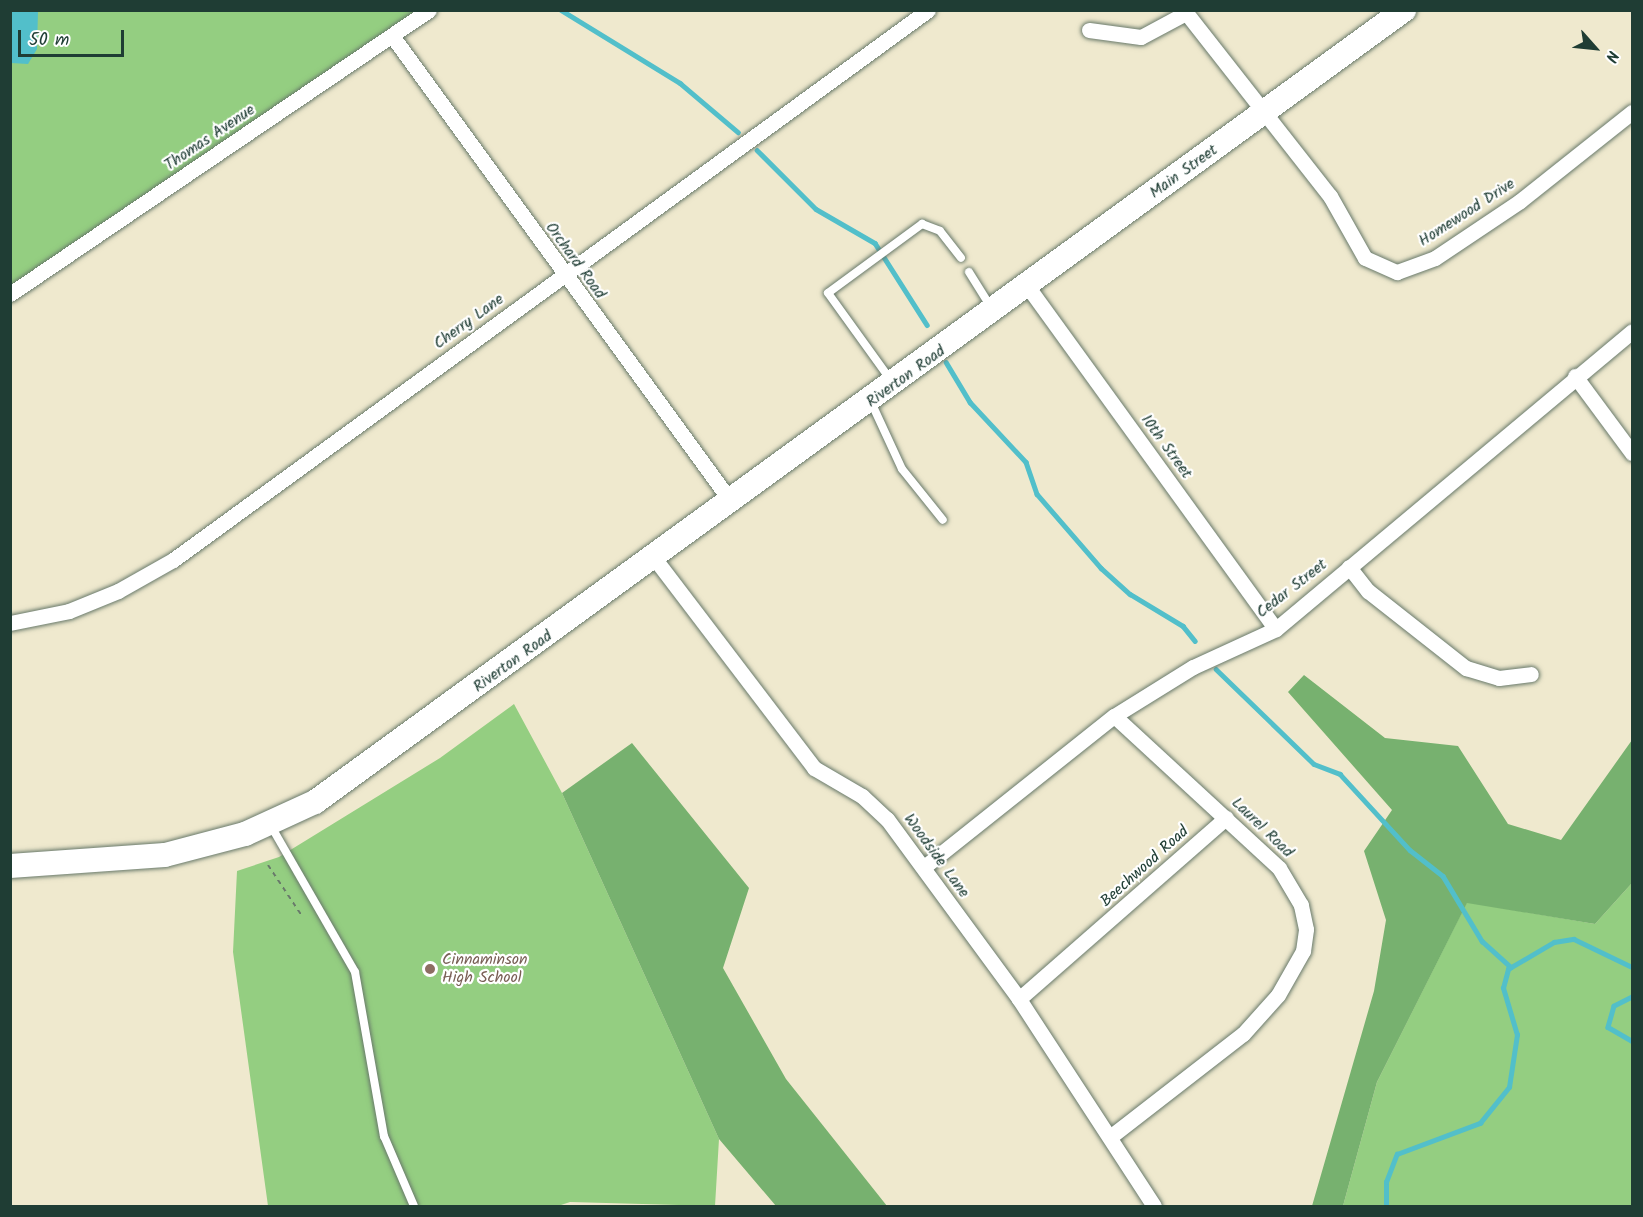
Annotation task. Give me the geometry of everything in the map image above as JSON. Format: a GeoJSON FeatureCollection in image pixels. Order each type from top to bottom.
{"type":"FeatureCollection","features":[{"type":"Feature","properties":{"kind":"main road","name":"Main Street"},"geometry":{"type":"LineString","coordinates":[[964,334],[1404,10]]}},
{"type":"Feature","properties":{"kind":"main road","name":"Riverton Road"},"geometry":{"type":"LineString","coordinates":[[10,866],[165,855],[269,823],[327,794],[964,334]]}},
{"type":"Feature","properties":{"kind":"street","name":"Thomas Avenue"},"geometry":{"type":"LineString","coordinates":[[10,294],[393,37],[429,10]]}},
{"type":"Feature","properties":{"kind":"street","name":"Cherry Lane"},"geometry":{"type":"LineString","coordinates":[[10,622],[69,611],[118,591],[172,560],[928,10]]}},
{"type":"Feature","properties":{"kind":"street","name":"Homewood Drive"},"geometry":{"type":"LineString","coordinates":[[1185,12],[1330,196],[1365,258],[1397,272],[1435,258],[1520,201],[1632,112]]}},
{"type":"Feature","properties":{"kind":"street"},"geometry":{"type":"LineString","coordinates":[[1089,30],[1142,37],[1185,12]]}},
{"type":"Feature","properties":{"kind":"street","name":"Orchard Road"},"geometry":{"type":"LineString","coordinates":[[393,37],[563,277],[732,503]]}},
{"type":"Feature","properties":{"kind":"street","name":"10th Street"},"geometry":{"type":"LineString","coordinates":[[1028,287],[1276,629]]}},
{"type":"Feature","properties":{"kind":"street","name":"Cedar Street"},"geometry":{"type":"LineString","coordinates":[[924,867],[1113,716],[1193,667],[1276,629],[1575,376],[1632,331]]}},
{"type":"Feature","properties":{"kind":"street"},"geometry":{"type":"LineString","coordinates":[[1575,376],[1632,453]]}},
{"type":"Feature","properties":{"kind":"street","name":"Woodside Lane"},"geometry":{"type":"LineString","coordinates":[[655,559],[814,768],[862,796],[924,867],[1019,999],[1154,1206]]}},
{"type":"Feature","properties":{"kind":"street"},"geometry":{"type":"LineString","coordinates":[[1349,567],[1376,598],[1466,668],[1499,678],[1531,674]]}},
{"type":"Feature","properties":{"kind":"street","name":"Laurel Road"},"geometry":{"type":"LineString","coordinates":[[1110,1137],[1243,1034],[1278,995],[1303,951],[1306,929],[1291,885],[1226,818],[1113,716]]}},
{"type":"Feature","properties":{"kind":"street","name":"Beechwood Road"},"geometry":{"type":"LineString","coordinates":[[1019,999],[1087,944],[1226,818]]}},
{"type":"Feature","properties":{"kind":"lane"},"geometry":{"type":"LineString","coordinates":[[895,385],[828,292],[922,224],[940,231],[961,258]]}},
{"type":"Feature","properties":{"kind":"lane"},"geometry":{"type":"LineString","coordinates":[[969,272],[994,312]]}},
{"type":"Feature","properties":{"kind":"lane"},"geometry":{"type":"LineString","coordinates":[[871,402],[902,470],[944,520]]}},
{"type":"Feature","properties":{"kind":"lane"},"geometry":{"type":"LineString","coordinates":[[269,823],[355,972],[384,1136],[414,1206]]}},
{"type":"Feature","properties":{"kind":"path"},"geometry":{"type":"LineString","coordinates":[[268,865],[302,916]]}},
{"type":"Feature","properties":{"kind":"green space"},"geometry":{"type":"Polygon","coordinates":[[[11,11],[430,11],[11,294],[11,11]]]}},
{"type":"Feature","properties":{"kind":"green space"},"geometry":{"type":"Polygon","coordinates":[[[1304,675],[1385,738],[1458,746],[1508,824],[1561,840],[1632,740],[1632,883],[1595,924],[1467,903],[1377,1082],[1343,1206],[1312,1206],[1374,991],[1386,920],[1364,851],[1392,810],[1288,692],[1304,675]]]}},
{"type":"Feature","properties":{"kind":"green space","name":"Cinnaminson High School"},"geometry":{"type":"Polygon","coordinates":[[[514,704],[562,793],[719,1139],[715,1206],[570,1202],[558,1206],[268,1206],[233,952],[237,871],[279,857],[440,758],[514,704]]]}},
{"type":"Feature","properties":{"kind":"green space"},"geometry":{"type":"Polygon","coordinates":[[[632,743],[749,888],[723,968],[786,1079],[887,1206],[776,1206],[719,1139],[562,793],[632,743]]]}},
{"type":"Feature","properties":{"kind":"green space"},"geometry":{"type":"Polygon","coordinates":[[[1632,883],[1632,1206],[1343,1206],[1377,1082],[1467,902],[1595,924],[1632,883]]]}},
{"type":"Feature","properties":{"kind":"water"},"geometry":{"type":"Polygon","coordinates":[[[11,10],[38,11],[37,49],[28,64],[11,63],[11,10]]]}},
{"type":"Feature","properties":{"kind":"waterway"},"geometry":{"type":"LineString","coordinates":[[561,10],[680,83],[738,132]]}},
{"type":"Feature","properties":{"kind":"waterway"},"geometry":{"type":"LineString","coordinates":[[757,150],[816,209],[875,243],[927,325]]}},
{"type":"Feature","properties":{"kind":"waterway"},"geometry":{"type":"LineString","coordinates":[[946,362],[970,402],[1026,462],[1037,494],[1101,568],[1130,594],[1183,626],[1195,641]]}},
{"type":"Feature","properties":{"kind":"waterway"},"geometry":{"type":"LineString","coordinates":[[1216,669],[1314,764],[1340,774],[1410,850],[1443,876],[1482,941],[1511,967]]}},
{"type":"Feature","properties":{"kind":"waterway"},"geometry":{"type":"LineString","coordinates":[[1386,1206],[1386,1182],[1397,1154],[1480,1123],[1509,1087],[1517,1035],[1503,988],[1508,969],[1554,942],[1574,939],[1632,967]]}},
{"type":"Feature","properties":{"kind":"waterway"},"geometry":{"type":"LineString","coordinates":[[1632,997],[1614,1006],[1608,1027],[1632,1041]]}},
{"type":"Feature","properties":{"kind":"place","name":"Cinnaminson High School"},"geometry":{"type":"Point","coordinates":[430,969]}}]}
